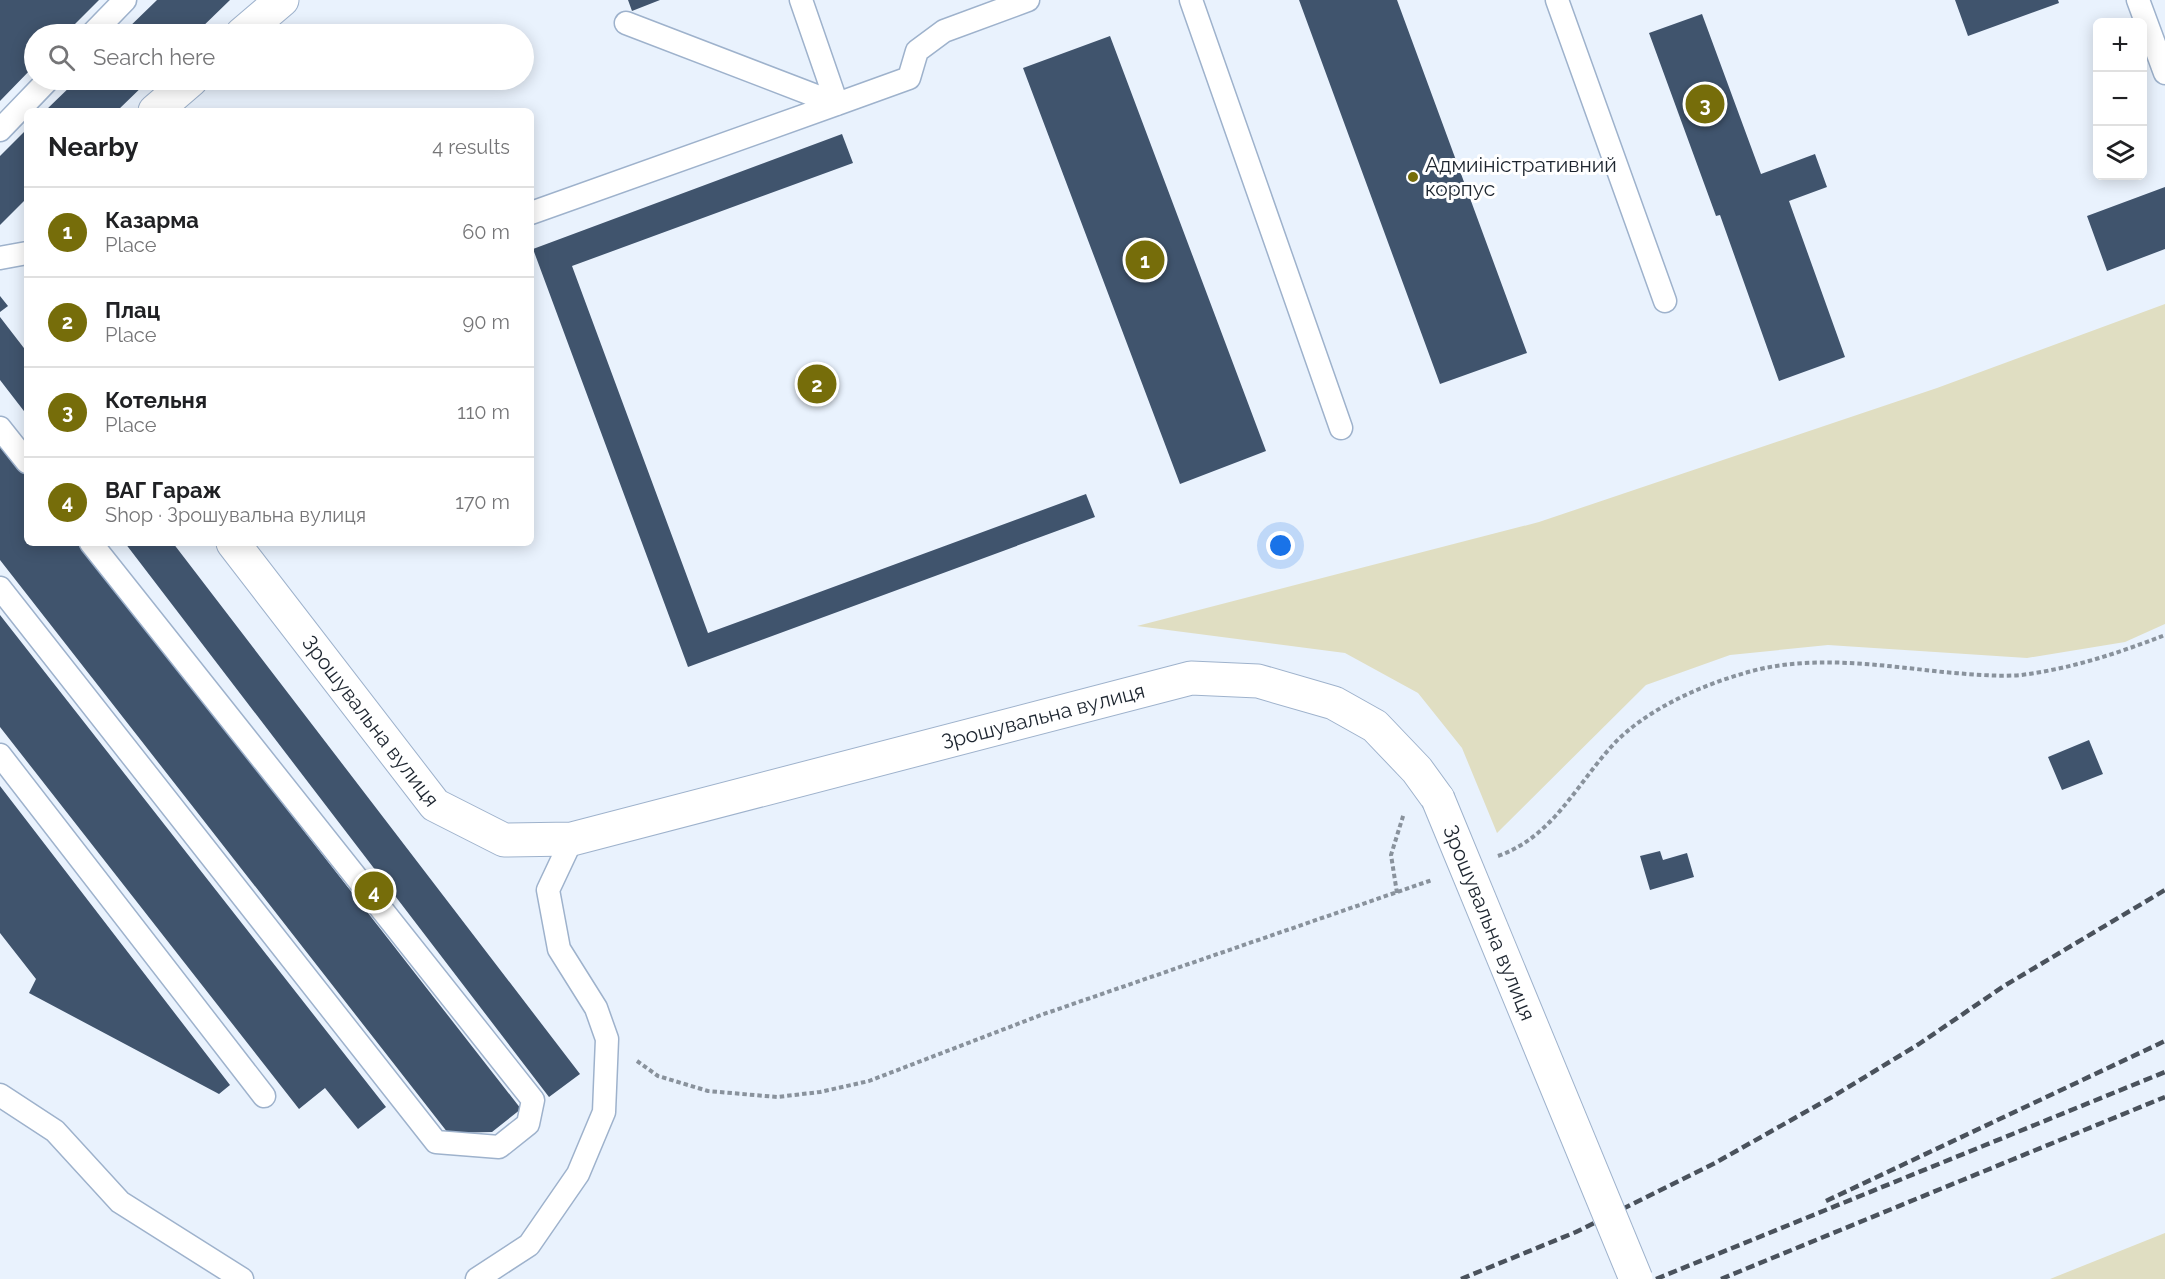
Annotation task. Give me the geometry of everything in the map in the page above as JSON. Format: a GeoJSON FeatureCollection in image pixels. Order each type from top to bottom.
{"type":"FeatureCollection","features":[{"type":"Feature","properties":{"kind":"street"},"geometry":{"type":"LineString","coordinates":[[254,24],[282,0]]}},
{"type":"Feature","properties":{"kind":"street"},"geometry":{"type":"LineString","coordinates":[[158,108],[179,90]]}},
{"type":"Feature","properties":{"kind":"street","name":"Зрошувальна вулиця"},"geometry":{"type":"LineString","coordinates":[[235,546],[435,805],[504,840],[572,839],[1191,678],[1258,681],[1334,703],[1376,726],[1417,770],[1438,799],[1636,1279]]}},
{"type":"Feature","properties":{"kind":"lane"},"geometry":{"type":"LineString","coordinates":[[102,24],[125,0]]}},
{"type":"Feature","properties":{"kind":"lane"},"geometry":{"type":"LineString","coordinates":[[801,0],[837,105]]}},
{"type":"Feature","properties":{"kind":"lane"},"geometry":{"type":"LineString","coordinates":[[534,212],[909,78],[917,51],[944,31],[1028,0]]}},
{"type":"Feature","properties":{"kind":"lane"},"geometry":{"type":"LineString","coordinates":[[1191,0],[1341,428]]}},
{"type":"Feature","properties":{"kind":"lane"},"geometry":{"type":"LineString","coordinates":[[1557,0],[1665,301]]}},
{"type":"Feature","properties":{"kind":"lane"},"geometry":{"type":"LineString","coordinates":[[2138,0],[2159,39],[2165,73]]}},
{"type":"Feature","properties":{"kind":"lane"},"geometry":{"type":"LineString","coordinates":[[626,23],[837,105]]}},
{"type":"Feature","properties":{"kind":"lane"},"geometry":{"type":"LineString","coordinates":[[0,130],[38,90]]}},
{"type":"Feature","properties":{"kind":"lane"},"geometry":{"type":"LineString","coordinates":[[0,258],[24,253]]}},
{"type":"Feature","properties":{"kind":"lane"},"geometry":{"type":"LineString","coordinates":[[0,428],[24,458]]}},
{"type":"Feature","properties":{"kind":"lane"},"geometry":{"type":"LineString","coordinates":[[0,588],[436,1142],[499,1147],[528,1124],[533,1100],[93,546]]}},
{"type":"Feature","properties":{"kind":"lane"},"geometry":{"type":"LineString","coordinates":[[0,755],[264,1096]]}},
{"type":"Feature","properties":{"kind":"lane"},"geometry":{"type":"LineString","coordinates":[[477,1279],[529,1245],[578,1174],[604,1112],[607,1039],[596,1008],[560,949],[548,890],[572,839]]}},
{"type":"Feature","properties":{"kind":"lane"},"geometry":{"type":"LineString","coordinates":[[0,1095],[55,1131],[120,1202],[242,1279]]}},
{"type":"Feature","properties":{"kind":"path"},"geometry":{"type":"LineString","coordinates":[[1494,857],[1516,850],[1557,816],[1612,746],[1655,711],[1707,685],[1776,665],[1809,662],[1898,667],[1977,675],[2020,675],[2064,667],[2120,652],[2165,635]]}},
{"type":"Feature","properties":{"kind":"path"},"geometry":{"type":"LineString","coordinates":[[1391,855],[1396,893]]}},
{"type":"Feature","properties":{"kind":"path"},"geometry":{"type":"LineString","coordinates":[[607,1039],[658,1076],[708,1091],[777,1097],[820,1092],[868,1081],[1041,1015],[1440,877]]}},
{"type":"Feature","properties":{"kind":"shaded area"},"geometry":{"type":"Polygon","coordinates":[[[2165,304],[2165,624],[2125,642],[2027,658],[1828,645],[1730,655],[1646,685],[1497,833],[1462,748],[1418,693],[1345,653],[1137,626],[1539,522],[1937,388],[2165,304]]]}},
{"type":"Feature","properties":{"kind":"shaded area"},"geometry":{"type":"Polygon","coordinates":[[[2165,1233],[2165,1279],[2050,1279],[2165,1233]]]}},
{"type":"Feature","properties":{"kind":"building"},"geometry":{"type":"Polygon","coordinates":[[[0,0],[99,0],[75,24],[24,24],[24,76],[0,101],[0,0]]]}},
{"type":"Feature","properties":{"kind":"building"},"geometry":{"type":"Polygon","coordinates":[[[157,0],[230,0],[205,24],[132,24],[157,0]]]}},
{"type":"Feature","properties":{"kind":"building"},"geometry":{"type":"Polygon","coordinates":[[[628,0],[660,0],[632,11],[628,0]]]}},
{"type":"Feature","properties":{"kind":"building","name":"Адмиіністративний корпус"},"geometry":{"type":"Polygon","coordinates":[[[1299,0],[1397,0],[1527,353],[1440,384],[1299,0]]]}},
{"type":"Feature","properties":{"kind":"building"},"geometry":{"type":"Polygon","coordinates":[[[1955,0],[2058,0],[2059,3],[1968,36],[1955,0]]]}},
{"type":"Feature","properties":{"kind":"building"},"geometry":{"type":"Polygon","coordinates":[[[1702,14],[1761,174],[1815,154],[1827,187],[1789,201],[1845,357],[1779,381],[1720,215],[1716,216],[1649,33],[1702,14]]]}},
{"type":"Feature","properties":{"kind":"building"},"geometry":{"type":"Polygon","coordinates":[[[1110,36],[1266,451],[1180,484],[1023,68],[1110,36]]]}},
{"type":"Feature","properties":{"kind":"building"},"geometry":{"type":"Polygon","coordinates":[[[67,90],[139,90],[120,108],[48,108],[67,90]]]}},
{"type":"Feature","properties":{"kind":"building"},"geometry":{"type":"Polygon","coordinates":[[[24,132],[24,201],[0,225],[0,156],[24,132]]]}},
{"type":"Feature","properties":{"kind":"building"},"geometry":{"type":"Polygon","coordinates":[[[842,134],[853,163],[572,266],[708,633],[1086,494],[1095,517],[688,667],[534,249],[842,134]]]}},
{"type":"Feature","properties":{"kind":"building"},"geometry":{"type":"Polygon","coordinates":[[[2165,187],[2165,249],[2107,271],[2087,216],[2165,187]]]}},
{"type":"Feature","properties":{"kind":"building"},"geometry":{"type":"Polygon","coordinates":[[[0,296],[8,306],[0,312],[0,296]]]}},
{"type":"Feature","properties":{"kind":"building"},"geometry":{"type":"Polygon","coordinates":[[[0,317],[24,348],[24,411],[0,380],[0,317]]]}},
{"type":"Feature","properties":{"kind":"building"},"geometry":{"type":"Polygon","coordinates":[[[0,442],[24,473],[24,546],[81,546],[521,1109],[492,1132],[448,1133],[0,560],[0,442]]]}},
{"type":"Feature","properties":{"kind":"building"},"geometry":{"type":"Polygon","coordinates":[[[127,546],[175,546],[580,1074],[549,1097],[127,546]]]}},
{"type":"Feature","properties":{"kind":"building"},"geometry":{"type":"Polygon","coordinates":[[[0,615],[386,1107],[358,1129],[325,1088],[299,1109],[0,727],[0,615]]]}},
{"type":"Feature","properties":{"kind":"building"},"geometry":{"type":"Polygon","coordinates":[[[2089,740],[2103,774],[2062,790],[2048,757],[2089,740]]]}},
{"type":"Feature","properties":{"kind":"building"},"geometry":{"type":"Polygon","coordinates":[[[0,786],[230,1085],[219,1094],[29,993],[36,979],[0,933],[0,786]]]}},
{"type":"Feature","properties":{"kind":"building"},"geometry":{"type":"Polygon","coordinates":[[[1660,851],[1663,860],[1687,853],[1694,877],[1650,890],[1640,856],[1660,851]]]}},
{"type":"Feature","properties":{"kind":"railway"},"geometry":{"type":"LineString","coordinates":[[1461,1279],[1576,1232],[1715,1163],[1832,1097],[1919,1044],[2004,986],[2165,890]]}},
{"type":"Feature","properties":{"kind":"railway"},"geometry":{"type":"LineString","coordinates":[[1826,1201],[2165,1041]]}},
{"type":"Feature","properties":{"kind":"railway"},"geometry":{"type":"LineString","coordinates":[[1656,1279],[2165,1072]]}},
{"type":"Feature","properties":{"kind":"railway"},"geometry":{"type":"LineString","coordinates":[[1721,1279],[2165,1097]]}},
{"type":"Feature","properties":{"kind":"place","name":"Котельня"},"geometry":{"type":"Point","coordinates":[1705,104]}},
{"type":"Feature","properties":{"kind":"place","name":"Адмиіністративний корпус"},"geometry":{"type":"Point","coordinates":[1413,177]}},
{"type":"Feature","properties":{"kind":"place","name":"Казарма"},"geometry":{"type":"Point","coordinates":[1145,260]}},
{"type":"Feature","properties":{"kind":"place","name":"Плац"},"geometry":{"type":"Point","coordinates":[817,384]}},
{"type":"Feature","properties":{"kind":"place","name":"ВАГ Гараж"},"geometry":{"type":"Point","coordinates":[374,891]}}]}
